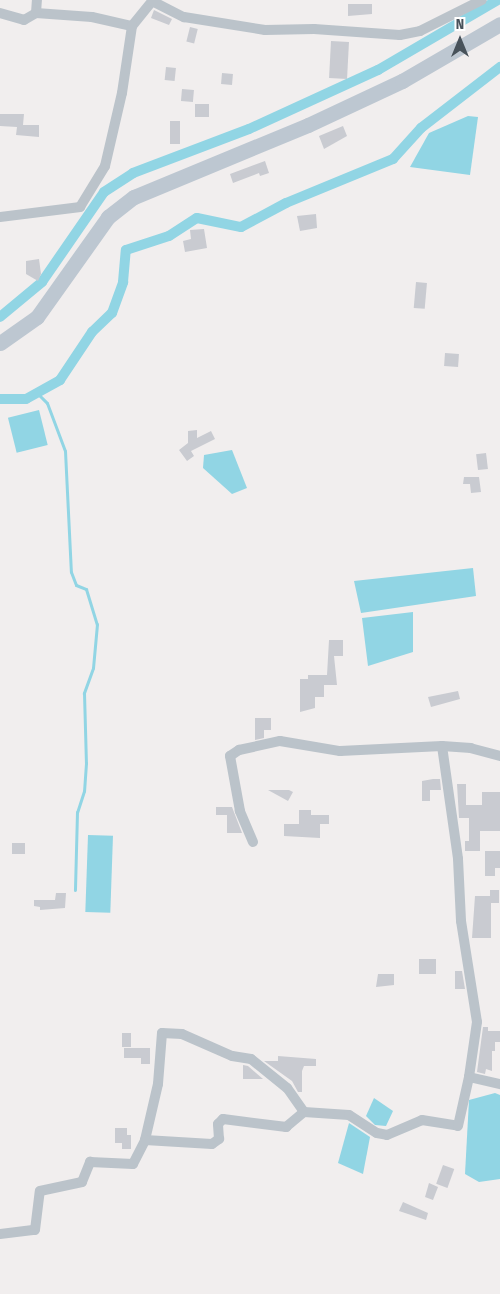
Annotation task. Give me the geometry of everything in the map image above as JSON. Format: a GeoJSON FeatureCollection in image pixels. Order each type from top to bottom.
{"type":"FeatureCollection","features":[{"type":"Feature","properties":{"kind":"street"},"geometry":{"type":"LineString","coordinates":[[36,13],[37,0]]}},
{"type":"Feature","properties":{"kind":"street"},"geometry":{"type":"LineString","coordinates":[[0,217],[80,206],[105,166],[122,93],[132,26],[152,1],[184,17],[265,30],[400,34],[420,31],[482,0]]}},
{"type":"Feature","properties":{"kind":"street"},"geometry":{"type":"LineString","coordinates":[[0,12],[24,20],[36,13],[92,18],[132,26]]}},
{"type":"Feature","properties":{"kind":"street"},"geometry":{"type":"LineString","coordinates":[[0,343],[37,317],[108,217],[134,196],[308,125],[402,81],[500,24]]}},
{"type":"Feature","properties":{"kind":"street"},"geometry":{"type":"LineString","coordinates":[[253,842],[240,811],[230,756],[239,750],[280,740],[340,751],[442,746],[471,748],[500,756]]}},
{"type":"Feature","properties":{"kind":"street"},"geometry":{"type":"LineString","coordinates":[[145,1140],[212,1144],[219,1139],[218,1124],[223,1119],[286,1127],[304,1112],[349,1115],[377,1133],[387,1135],[422,1120],[458,1126],[477,1022],[461,922],[458,859],[442,746]]}},
{"type":"Feature","properties":{"kind":"street"},"geometry":{"type":"LineString","coordinates":[[0,1234],[35,1230],[40,1191],[82,1182],[90,1162],[133,1164],[145,1140],[158,1084],[162,1033],[182,1034],[232,1056],[251,1059],[287,1088],[304,1112]]}},
{"type":"Feature","properties":{"kind":"street"},"geometry":{"type":"LineString","coordinates":[[468,1077],[500,1084]]}},
{"type":"Feature","properties":{"kind":"water"},"geometry":{"type":"Polygon","coordinates":[[[468,116],[478,117],[470,175],[410,167],[429,133],[468,116]]]}},
{"type":"Feature","properties":{"kind":"water"},"geometry":{"type":"Polygon","coordinates":[[[39,410],[48,445],[17,453],[8,418],[39,410]]]}},
{"type":"Feature","properties":{"kind":"water"},"geometry":{"type":"Polygon","coordinates":[[[232,450],[247,488],[232,494],[203,468],[204,455],[232,450]]]}},
{"type":"Feature","properties":{"kind":"water"},"geometry":{"type":"Polygon","coordinates":[[[473,568],[476,596],[361,613],[354,581],[473,568]]]}},
{"type":"Feature","properties":{"kind":"water"},"geometry":{"type":"Polygon","coordinates":[[[413,612],[413,652],[368,666],[362,618],[413,612]]]}},
{"type":"Feature","properties":{"kind":"water"},"geometry":{"type":"Polygon","coordinates":[[[88,835],[113,836],[110,913],[85,912],[88,835]]]}},
{"type":"Feature","properties":{"kind":"water"},"geometry":{"type":"Polygon","coordinates":[[[495,1093],[500,1095],[500,1179],[479,1182],[465,1174],[469,1100],[495,1093]]]}},
{"type":"Feature","properties":{"kind":"water"},"geometry":{"type":"Polygon","coordinates":[[[374,1098],[393,1111],[386,1126],[375,1125],[366,1116],[374,1098]]]}},
{"type":"Feature","properties":{"kind":"water"},"geometry":{"type":"Polygon","coordinates":[[[349,1123],[370,1137],[363,1174],[338,1163],[349,1123]]]}},
{"type":"Feature","properties":{"kind":"building"},"geometry":{"type":"Polygon","coordinates":[[[348,4],[372,4],[372,14],[348,16],[348,4]]]}},
{"type":"Feature","properties":{"kind":"building"},"geometry":{"type":"Polygon","coordinates":[[[154,10],[172,19],[169,25],[151,18],[154,10]]]}},
{"type":"Feature","properties":{"kind":"building"},"geometry":{"type":"Polygon","coordinates":[[[190,27],[198,29],[194,43],[186,42],[190,27]]]}},
{"type":"Feature","properties":{"kind":"building"},"geometry":{"type":"Polygon","coordinates":[[[331,41],[349,42],[347,79],[329,78],[331,41]]]}},
{"type":"Feature","properties":{"kind":"building"},"geometry":{"type":"Polygon","coordinates":[[[166,67],[176,68],[175,81],[165,80],[166,67]]]}},
{"type":"Feature","properties":{"kind":"building"},"geometry":{"type":"Polygon","coordinates":[[[222,73],[233,74],[232,85],[221,84],[222,73]]]}},
{"type":"Feature","properties":{"kind":"building"},"geometry":{"type":"Polygon","coordinates":[[[182,89],[194,90],[193,102],[181,101],[182,89]]]}},
{"type":"Feature","properties":{"kind":"building"},"geometry":{"type":"Polygon","coordinates":[[[195,104],[209,104],[209,117],[195,117],[195,104]]]}},
{"type":"Feature","properties":{"kind":"building"},"geometry":{"type":"Polygon","coordinates":[[[0,114],[24,114],[23,125],[39,125],[39,137],[16,135],[17,127],[0,126],[0,114]]]}},
{"type":"Feature","properties":{"kind":"building"},"geometry":{"type":"Polygon","coordinates":[[[170,121],[180,121],[180,144],[170,144],[170,121]]]}},
{"type":"Feature","properties":{"kind":"building"},"geometry":{"type":"Polygon","coordinates":[[[343,126],[347,136],[324,149],[319,136],[343,126]]]}},
{"type":"Feature","properties":{"kind":"building"},"geometry":{"type":"Polygon","coordinates":[[[265,161],[269,173],[260,176],[259,173],[233,183],[230,174],[265,161]]]}},
{"type":"Feature","properties":{"kind":"building"},"geometry":{"type":"Polygon","coordinates":[[[316,214],[317,228],[300,231],[297,216],[316,214]]]}},
{"type":"Feature","properties":{"kind":"building"},"geometry":{"type":"Polygon","coordinates":[[[204,229],[207,248],[185,252],[183,241],[191,239],[190,230],[204,229]]]}},
{"type":"Feature","properties":{"kind":"building"},"geometry":{"type":"Polygon","coordinates":[[[39,259],[41,274],[38,281],[26,274],[26,261],[39,259]]]}},
{"type":"Feature","properties":{"kind":"building"},"geometry":{"type":"Polygon","coordinates":[[[416,282],[427,283],[425,309],[414,308],[416,282]]]}},
{"type":"Feature","properties":{"kind":"building"},"geometry":{"type":"Polygon","coordinates":[[[445,353],[459,354],[458,367],[444,366],[445,353]]]}},
{"type":"Feature","properties":{"kind":"building"},"geometry":{"type":"Polygon","coordinates":[[[197,430],[197,438],[211,431],[215,439],[191,451],[194,456],[187,461],[179,450],[188,443],[188,431],[197,430]]]}},
{"type":"Feature","properties":{"kind":"building"},"geometry":{"type":"Polygon","coordinates":[[[486,453],[488,469],[478,470],[476,454],[486,453]]]}},
{"type":"Feature","properties":{"kind":"building"},"geometry":{"type":"Polygon","coordinates":[[[464,477],[479,477],[481,492],[471,493],[470,484],[463,484],[464,477]]]}},
{"type":"Feature","properties":{"kind":"building"},"geometry":{"type":"Polygon","coordinates":[[[329,640],[343,640],[343,656],[334,656],[337,685],[324,685],[324,697],[315,697],[315,708],[300,712],[300,679],[308,679],[308,675],[327,675],[329,640]]]}},
{"type":"Feature","properties":{"kind":"building"},"geometry":{"type":"Polygon","coordinates":[[[458,691],[460,699],[431,707],[428,697],[458,691]]]}},
{"type":"Feature","properties":{"kind":"building"},"geometry":{"type":"Polygon","coordinates":[[[255,718],[271,718],[271,730],[264,730],[264,738],[255,740],[255,718]]]}},
{"type":"Feature","properties":{"kind":"building"},"geometry":{"type":"Polygon","coordinates":[[[440,779],[441,790],[430,790],[430,801],[422,801],[422,781],[440,779]]]}},
{"type":"Feature","properties":{"kind":"building"},"geometry":{"type":"Polygon","coordinates":[[[457,784],[466,784],[466,805],[482,805],[482,792],[500,792],[500,831],[480,831],[480,851],[465,851],[465,841],[469,841],[469,818],[459,818],[457,784]]]}},
{"type":"Feature","properties":{"kind":"building"},"geometry":{"type":"Polygon","coordinates":[[[268,790],[289,790],[293,792],[288,801],[268,790]]]}},
{"type":"Feature","properties":{"kind":"building"},"geometry":{"type":"Polygon","coordinates":[[[216,807],[232,807],[242,833],[227,833],[227,815],[216,815],[216,807]]]}},
{"type":"Feature","properties":{"kind":"building"},"geometry":{"type":"Polygon","coordinates":[[[299,810],[311,810],[311,815],[329,815],[329,824],[320,824],[320,838],[284,836],[284,824],[299,824],[299,810]]]}},
{"type":"Feature","properties":{"kind":"building"},"geometry":{"type":"Polygon","coordinates":[[[12,843],[25,843],[25,854],[12,854],[12,843]]]}},
{"type":"Feature","properties":{"kind":"building"},"geometry":{"type":"Polygon","coordinates":[[[485,851],[500,851],[500,868],[495,868],[495,876],[485,876],[485,851]]]}},
{"type":"Feature","properties":{"kind":"building"},"geometry":{"type":"Polygon","coordinates":[[[490,890],[499,890],[499,903],[491,903],[491,938],[472,938],[475,896],[490,896],[490,890]]]}},
{"type":"Feature","properties":{"kind":"building"},"geometry":{"type":"Polygon","coordinates":[[[56,893],[66,893],[65,908],[40,910],[40,907],[34,906],[34,900],[55,900],[56,893]]]}},
{"type":"Feature","properties":{"kind":"building"},"geometry":{"type":"Polygon","coordinates":[[[419,959],[436,959],[436,974],[419,974],[419,959]]]}},
{"type":"Feature","properties":{"kind":"building"},"geometry":{"type":"Polygon","coordinates":[[[455,971],[462,971],[465,989],[455,989],[455,971]]]}},
{"type":"Feature","properties":{"kind":"building"},"geometry":{"type":"Polygon","coordinates":[[[378,974],[394,974],[394,985],[376,987],[378,974]]]}},
{"type":"Feature","properties":{"kind":"building"},"geometry":{"type":"Polygon","coordinates":[[[483,1027],[488,1027],[488,1031],[500,1031],[500,1042],[495,1042],[495,1051],[492,1051],[492,1071],[486,1069],[485,1074],[477,1072],[483,1027]]]}},
{"type":"Feature","properties":{"kind":"building"},"geometry":{"type":"Polygon","coordinates":[[[122,1033],[131,1033],[131,1047],[122,1047],[122,1033]]]}},
{"type":"Feature","properties":{"kind":"building"},"geometry":{"type":"Polygon","coordinates":[[[124,1048],[150,1048],[150,1064],[141,1064],[141,1058],[124,1058],[124,1048]]]}},
{"type":"Feature","properties":{"kind":"building"},"geometry":{"type":"Polygon","coordinates":[[[278,1056],[316,1059],[316,1066],[304,1066],[302,1071],[302,1092],[298,1092],[292,1081],[264,1061],[278,1061],[278,1056]]]}},
{"type":"Feature","properties":{"kind":"building"},"geometry":{"type":"Polygon","coordinates":[[[243,1065],[248,1066],[263,1079],[243,1079],[243,1065]]]}},
{"type":"Feature","properties":{"kind":"building"},"geometry":{"type":"Polygon","coordinates":[[[115,1128],[127,1128],[127,1135],[131,1135],[131,1149],[122,1149],[122,1143],[115,1143],[115,1128]]]}},
{"type":"Feature","properties":{"kind":"building"},"geometry":{"type":"Polygon","coordinates":[[[443,1165],[454,1169],[447,1188],[436,1184],[443,1165]]]}},
{"type":"Feature","properties":{"kind":"building"},"geometry":{"type":"Polygon","coordinates":[[[429,1183],[438,1187],[433,1200],[425,1197],[429,1183]]]}},
{"type":"Feature","properties":{"kind":"building"},"geometry":{"type":"Polygon","coordinates":[[[403,1202],[428,1213],[426,1220],[399,1211],[403,1202]]]}},
{"type":"Feature","properties":{"kind":"waterway"},"geometry":{"type":"LineString","coordinates":[[0,317],[42,282],[104,192],[133,173],[249,129],[378,70],[498,0]]}},
{"type":"Feature","properties":{"kind":"waterway"},"geometry":{"type":"LineString","coordinates":[[0,399],[26,399],[60,380],[92,332],[112,313],[123,282],[126,250],[169,236],[197,218],[241,227],[286,203],[393,159],[421,128],[500,67]]}},
{"type":"Feature","properties":{"kind":"waterway"},"geometry":{"type":"LineString","coordinates":[[37,393],[47,403],[65,451],[71,572],[76,585],[86,589],[97,624],[93,668],[84,693],[86,763],[84,791],[77,812],[75,890]]}}]}
